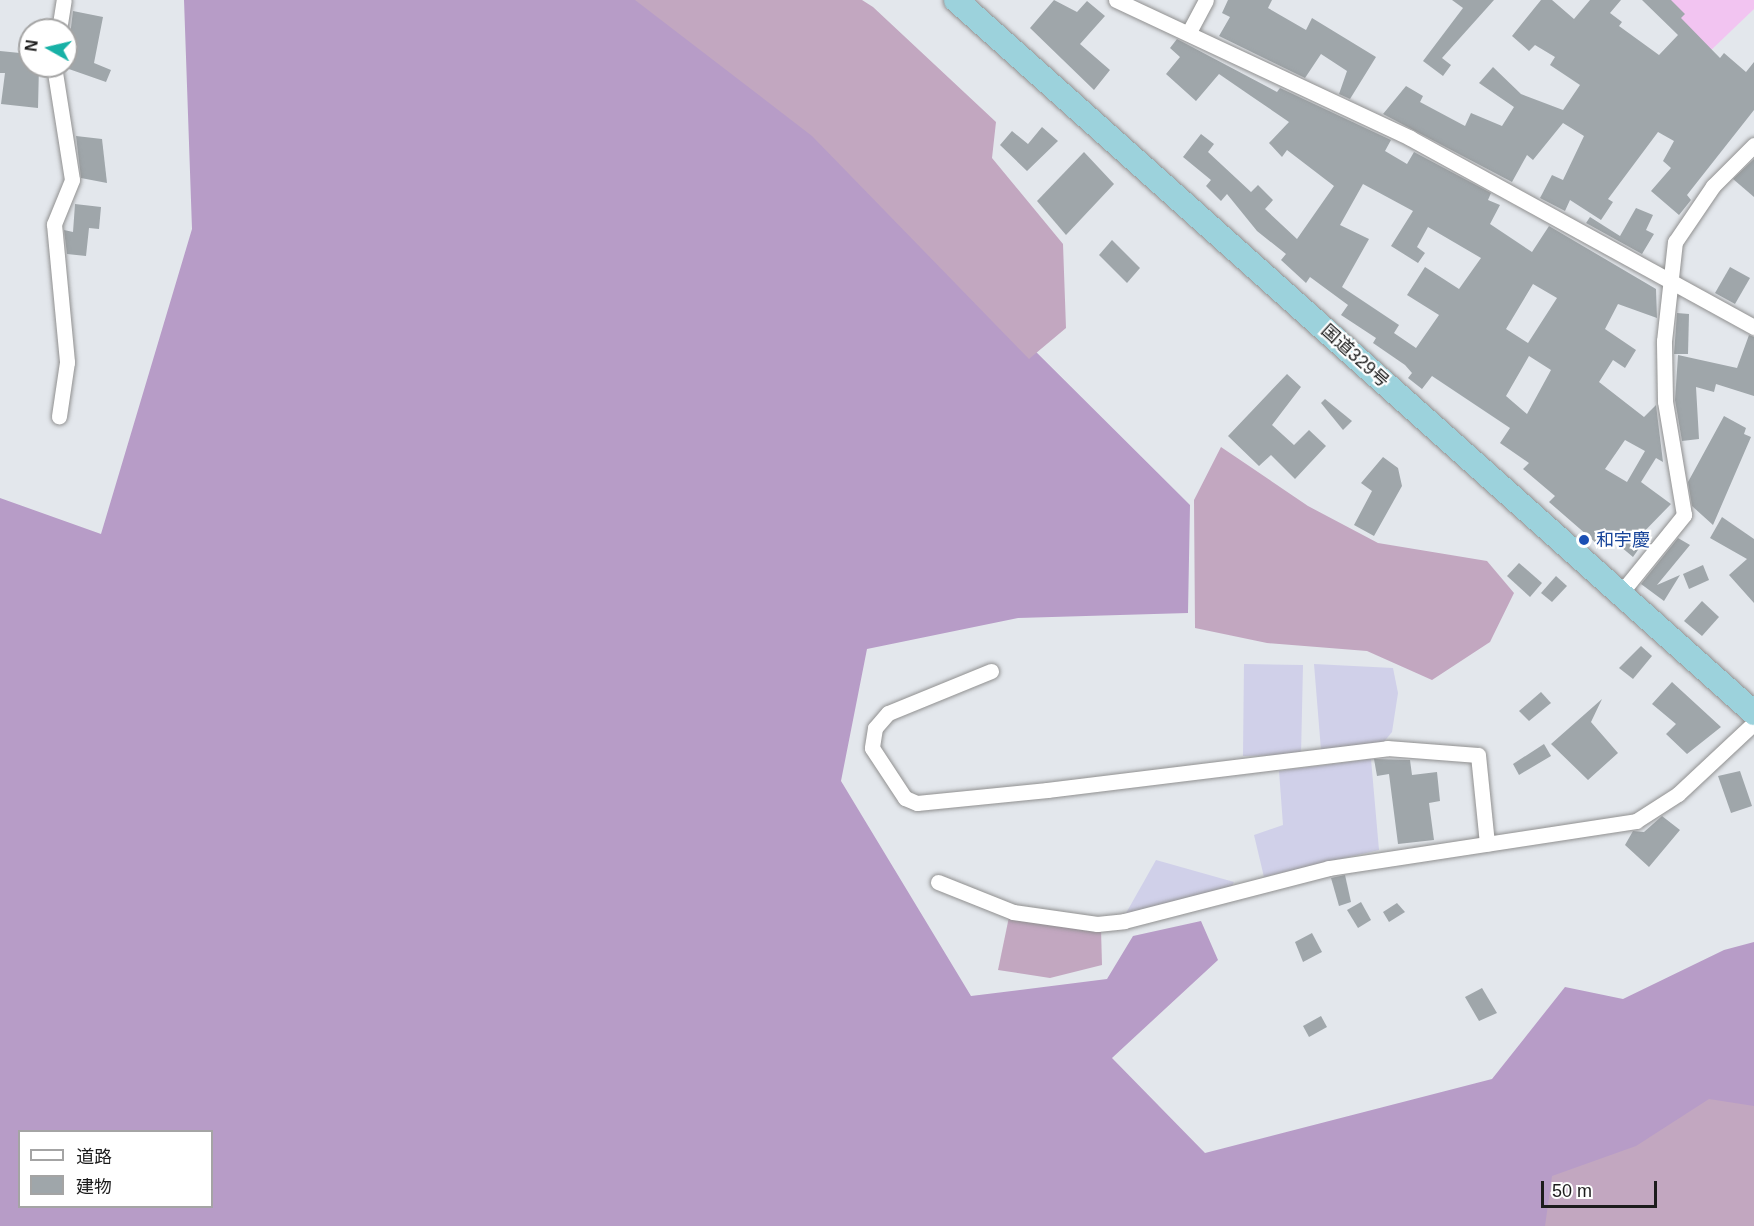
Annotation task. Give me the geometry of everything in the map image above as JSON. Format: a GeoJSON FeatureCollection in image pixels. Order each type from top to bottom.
{"type":"FeatureCollection","features":[{"type":"Feature","properties":{"kind":"highway","name":"国道329号"},"geometry":{"type":"LineString","coordinates":[[956,0],[1754,712]]}},
{"type":"Feature","properties":{"kind":"street"},"geometry":{"type":"LineString","coordinates":[[61,18],[64,0]]}},
{"type":"Feature","properties":{"kind":"street"},"geometry":{"type":"LineString","coordinates":[[1116,0],[1410,138],[1668,276],[1754,327]]}},
{"type":"Feature","properties":{"kind":"street"},"geometry":{"type":"LineString","coordinates":[[1184,30],[1206,0]]}},
{"type":"Feature","properties":{"kind":"street"},"geometry":{"type":"LineString","coordinates":[[56,78],[72,180],[54,224],[67,362],[59,416]]}},
{"type":"Feature","properties":{"kind":"street"},"geometry":{"type":"LineString","coordinates":[[1620,594],[1684,515],[1665,401],[1668,276],[1675,242],[1713,186],[1754,145]]}},
{"type":"Feature","properties":{"kind":"street"},"geometry":{"type":"LineString","coordinates":[[991,670],[888,713],[875,728],[872,748],[905,798],[917,803],[1047,790],[1387,748],[1478,755],[1487,844]]}},
{"type":"Feature","properties":{"kind":"street"},"geometry":{"type":"LineString","coordinates":[[938,882],[1013,912],[1097,924],[1329,868],[1636,821],[1678,794],[1754,723]]}},
{"type":"Feature","properties":{"kind":"shaded area"},"geometry":{"type":"Polygon","coordinates":[[[184,0],[645,0],[807,124],[1190,505],[1188,613],[1018,618],[867,649],[841,781],[971,996],[1107,979],[1133,936],[1201,921],[1218,960],[1112,1058],[1205,1153],[1492,1079],[1565,987],[1623,999],[1724,950],[1754,942],[1754,1114],[1664,1226],[0,1226],[0,498],[101,534],[192,229],[184,0]]]}},
{"type":"Feature","properties":{"kind":"shaded area"},"geometry":{"type":"Polygon","coordinates":[[[635,0],[862,0],[873,7],[996,122],[992,158],[1063,244],[1066,328],[1029,359],[812,136],[635,0]]]}},
{"type":"Feature","properties":{"kind":"shaded area"},"geometry":{"type":"Polygon","coordinates":[[[1656,0],[1754,0],[1754,9],[1707,54],[1656,0]]]}},
{"type":"Feature","properties":{"kind":"shaded area"},"geometry":{"type":"Polygon","coordinates":[[[1221,447],[1308,506],[1378,543],[1487,561],[1514,593],[1490,642],[1432,680],[1367,651],[1267,643],[1195,628],[1194,500],[1221,447]]]}},
{"type":"Feature","properties":{"kind":"shaded area"},"geometry":{"type":"Polygon","coordinates":[[[1244,664],[1303,665],[1301,755],[1243,756],[1244,664]]]}},
{"type":"Feature","properties":{"kind":"shaded area"},"geometry":{"type":"Polygon","coordinates":[[[1314,664],[1393,668],[1398,693],[1392,732],[1383,743],[1321,750],[1314,664]]]}},
{"type":"Feature","properties":{"kind":"shaded area"},"geometry":{"type":"Polygon","coordinates":[[[1371,759],[1379,850],[1264,877],[1254,835],[1283,825],[1279,771],[1371,759]]]}},
{"type":"Feature","properties":{"kind":"shaded area"},"geometry":{"type":"Polygon","coordinates":[[[1156,860],[1234,882],[1232,886],[1125,915],[1156,860]]]}},
{"type":"Feature","properties":{"kind":"shaded area"},"geometry":{"type":"Polygon","coordinates":[[[1009,917],[1101,929],[1102,965],[1050,978],[998,970],[1009,917]]]}},
{"type":"Feature","properties":{"kind":"shaded area"},"geometry":{"type":"Polygon","coordinates":[[[1709,1099],[1754,1106],[1754,1226],[1545,1226],[1552,1176],[1636,1146],[1709,1099]]]}},
{"type":"Feature","properties":{"kind":"building"},"geometry":{"type":"Polygon","coordinates":[[[1054,0],[1077,12],[1087,1],[1105,16],[1080,44],[1110,70],[1094,90],[1030,28],[1054,0]]]}},
{"type":"Feature","properties":{"kind":"building"},"geometry":{"type":"Polygon","coordinates":[[[1228,0],[1272,0],[1268,8],[1306,30],[1312,18],[1376,57],[1350,99],[1339,94],[1347,71],[1321,54],[1305,78],[1219,36],[1230,17],[1222,13],[1228,0]]]}},
{"type":"Feature","properties":{"kind":"building"},"geometry":{"type":"Polygon","coordinates":[[[1452,0],[1494,0],[1442,58],[1451,65],[1443,76],[1423,61],[1463,8],[1452,0]]]}},
{"type":"Feature","properties":{"kind":"building"},"geometry":{"type":"Polygon","coordinates":[[[1541,0],[1552,0],[1574,19],[1590,0],[1621,0],[1610,13],[1622,22],[1619,26],[1659,55],[1678,35],[1642,0],[1671,0],[1685,14],[1681,18],[1720,58],[1724,53],[1746,72],[1754,62],[1754,110],[1687,195],[1691,200],[1679,215],[1651,191],[1671,168],[1663,161],[1674,141],[1658,132],[1608,199],[1613,202],[1601,220],[1570,200],[1565,211],[1540,198],[1552,175],[1563,180],[1584,136],[1563,123],[1533,160],[1527,155],[1512,182],[1383,114],[1406,86],[1423,96],[1420,102],[1465,126],[1471,113],[1502,126],[1514,107],[1479,83],[1493,67],[1521,94],[1563,110],[1580,85],[1550,65],[1555,57],[1535,45],[1529,51],[1512,36],[1541,0]]]}},
{"type":"Feature","properties":{"kind":"building"},"geometry":{"type":"Polygon","coordinates":[[[73,11],[103,17],[94,63],[111,70],[106,82],[78,72],[78,18],[72,18],[73,11]]]}},
{"type":"Feature","properties":{"kind":"building"},"geometry":{"type":"Polygon","coordinates":[[[1177,39],[1277,92],[1280,88],[1391,140],[1385,151],[1407,164],[1414,152],[1491,193],[1488,200],[1500,205],[1490,224],[1532,252],[1549,226],[1656,289],[1657,318],[1618,304],[1605,329],[1636,350],[1625,368],[1613,360],[1599,382],[1644,417],[1656,405],[1663,462],[1656,458],[1641,482],[1671,504],[1634,542],[1640,547],[1633,557],[1602,531],[1595,542],[1549,502],[1555,496],[1523,469],[1529,463],[1500,443],[1510,428],[1432,376],[1422,389],[1408,378],[1412,373],[1405,365],[1373,343],[1376,338],[1341,315],[1348,305],[1310,277],[1306,283],[1281,260],[1286,254],[1257,231],[1227,194],[1221,201],[1206,186],[1211,180],[1183,157],[1201,134],[1214,144],[1208,152],[1251,192],[1258,185],[1273,200],[1265,209],[1297,239],[1334,186],[1287,150],[1282,157],[1269,143],[1289,122],[1219,74],[1196,101],[1166,74],[1180,57],[1170,48],[1177,39]],[[1363,184],[1340,225],[1369,239],[1342,287],[1399,325],[1394,333],[1416,348],[1439,315],[1407,295],[1425,267],[1459,289],[1481,258],[1428,227],[1417,247],[1425,253],[1418,263],[1391,246],[1413,211],[1363,184]],[[1533,284],[1506,329],[1528,343],[1557,298],[1533,284]],[[1529,356],[1506,396],[1527,414],[1551,370],[1529,356]],[[1625,440],[1605,469],[1627,482],[1645,451],[1625,440]]]}},
{"type":"Feature","properties":{"kind":"building"},"geometry":{"type":"Polygon","coordinates":[[[0,51],[18,53],[18,78],[39,78],[38,108],[1,104],[5,73],[0,73],[0,51]]]}},
{"type":"Feature","properties":{"kind":"building"},"geometry":{"type":"Polygon","coordinates":[[[1042,127],[1058,141],[1027,171],[1000,145],[1012,131],[1028,144],[1042,127]]]}},
{"type":"Feature","properties":{"kind":"building"},"geometry":{"type":"Polygon","coordinates":[[[76,136],[102,139],[107,183],[81,178],[76,136]]]}},
{"type":"Feature","properties":{"kind":"building"},"geometry":{"type":"Polygon","coordinates":[[[1084,152],[1114,184],[1066,235],[1037,201],[1084,152]]]}},
{"type":"Feature","properties":{"kind":"building"},"geometry":{"type":"Polygon","coordinates":[[[1754,159],[1754,197],[1733,179],[1754,159]]]}},
{"type":"Feature","properties":{"kind":"building"},"geometry":{"type":"Polygon","coordinates":[[[75,204],[101,207],[99,229],[89,228],[86,256],[67,254],[64,230],[73,232],[75,204]]]}},
{"type":"Feature","properties":{"kind":"building"},"geometry":{"type":"Polygon","coordinates":[[[1636,208],[1653,215],[1646,230],[1654,234],[1642,254],[1586,223],[1590,217],[1620,236],[1636,208]]]}},
{"type":"Feature","properties":{"kind":"building"},"geometry":{"type":"Polygon","coordinates":[[[1112,240],[1140,268],[1127,283],[1099,255],[1112,240]]]}},
{"type":"Feature","properties":{"kind":"building"},"geometry":{"type":"Polygon","coordinates":[[[1730,267],[1750,278],[1735,304],[1715,293],[1730,267]]]}},
{"type":"Feature","properties":{"kind":"building"},"geometry":{"type":"Polygon","coordinates":[[[1677,313],[1689,314],[1688,354],[1674,354],[1677,313]]]}},
{"type":"Feature","properties":{"kind":"building"},"geometry":{"type":"Polygon","coordinates":[[[1749,335],[1754,337],[1754,396],[1716,384],[1714,392],[1696,387],[1699,439],[1682,441],[1675,400],[1678,355],[1737,368],[1749,335]]]}},
{"type":"Feature","properties":{"kind":"building"},"geometry":{"type":"Polygon","coordinates":[[[1287,374],[1301,387],[1272,425],[1294,445],[1309,430],[1326,446],[1295,479],[1271,455],[1259,466],[1228,436],[1287,374]]]}},
{"type":"Feature","properties":{"kind":"building"},"geometry":{"type":"Polygon","coordinates":[[[1325,399],[1352,421],[1343,430],[1321,403],[1325,399]]]}},
{"type":"Feature","properties":{"kind":"building"},"geometry":{"type":"Polygon","coordinates":[[[1724,416],[1746,428],[1744,434],[1751,437],[1713,525],[1692,506],[1688,482],[1724,416]]]}},
{"type":"Feature","properties":{"kind":"building"},"geometry":{"type":"Polygon","coordinates":[[[1383,457],[1398,468],[1402,486],[1374,536],[1354,525],[1372,491],[1361,483],[1383,457]]]}},
{"type":"Feature","properties":{"kind":"building"},"geometry":{"type":"Polygon","coordinates":[[[1722,517],[1754,539],[1754,603],[1729,575],[1747,559],[1710,538],[1722,517]]]}},
{"type":"Feature","properties":{"kind":"building"},"geometry":{"type":"Polygon","coordinates":[[[1678,538],[1690,545],[1657,585],[1680,575],[1664,601],[1641,584],[1678,538]]]}},
{"type":"Feature","properties":{"kind":"building"},"geometry":{"type":"Polygon","coordinates":[[[1519,563],[1542,583],[1530,597],[1507,576],[1519,563]]]}},
{"type":"Feature","properties":{"kind":"building"},"geometry":{"type":"Polygon","coordinates":[[[1703,565],[1709,580],[1689,589],[1683,574],[1703,565]]]}},
{"type":"Feature","properties":{"kind":"building"},"geometry":{"type":"Polygon","coordinates":[[[1556,576],[1567,586],[1552,602],[1541,593],[1556,576]]]}},
{"type":"Feature","properties":{"kind":"building"},"geometry":{"type":"Polygon","coordinates":[[[1702,601],[1719,617],[1702,636],[1684,621],[1702,601]]]}},
{"type":"Feature","properties":{"kind":"building"},"geometry":{"type":"Polygon","coordinates":[[[1641,646],[1652,656],[1633,679],[1619,668],[1641,646]]]}},
{"type":"Feature","properties":{"kind":"building"},"geometry":{"type":"Polygon","coordinates":[[[1672,682],[1721,727],[1687,754],[1666,734],[1676,724],[1652,704],[1672,682]]]}},
{"type":"Feature","properties":{"kind":"building"},"geometry":{"type":"Polygon","coordinates":[[[1541,692],[1551,703],[1529,721],[1519,711],[1541,692]]]}},
{"type":"Feature","properties":{"kind":"building"},"geometry":{"type":"Polygon","coordinates":[[[1602,699],[1591,722],[1618,753],[1588,780],[1551,744],[1602,699]]]}},
{"type":"Feature","properties":{"kind":"building"},"geometry":{"type":"Polygon","coordinates":[[[1544,744],[1551,756],[1519,775],[1513,764],[1544,744]]]}},
{"type":"Feature","properties":{"kind":"building"},"geometry":{"type":"Polygon","coordinates":[[[1374,759],[1410,760],[1412,775],[1437,772],[1440,801],[1429,803],[1434,840],[1398,844],[1389,774],[1377,776],[1374,759]]]}},
{"type":"Feature","properties":{"kind":"building"},"geometry":{"type":"Polygon","coordinates":[[[1740,771],[1752,806],[1731,813],[1718,776],[1740,771]]]}},
{"type":"Feature","properties":{"kind":"building"},"geometry":{"type":"Polygon","coordinates":[[[1662,816],[1680,830],[1649,867],[1625,845],[1633,831],[1644,832],[1662,816]]]}},
{"type":"Feature","properties":{"kind":"building"},"geometry":{"type":"Polygon","coordinates":[[[1345,875],[1351,902],[1339,906],[1331,878],[1345,875]]]}},
{"type":"Feature","properties":{"kind":"building"},"geometry":{"type":"Polygon","coordinates":[[[1361,902],[1371,920],[1358,928],[1347,910],[1361,902]]]}},
{"type":"Feature","properties":{"kind":"building"},"geometry":{"type":"Polygon","coordinates":[[[1397,903],[1405,912],[1389,922],[1383,912],[1397,903]]]}},
{"type":"Feature","properties":{"kind":"building"},"geometry":{"type":"Polygon","coordinates":[[[1312,933],[1322,952],[1303,962],[1295,942],[1312,933]]]}},
{"type":"Feature","properties":{"kind":"building"},"geometry":{"type":"Polygon","coordinates":[[[1482,988],[1497,1013],[1479,1021],[1465,997],[1482,988]]]}},
{"type":"Feature","properties":{"kind":"building"},"geometry":{"type":"Polygon","coordinates":[[[1321,1016],[1327,1027],[1309,1037],[1303,1026],[1321,1016]]]}},
{"type":"Feature","properties":{"kind":"place","name":"和宇慶"},"geometry":{"type":"Point","coordinates":[1584,540]}}]}
